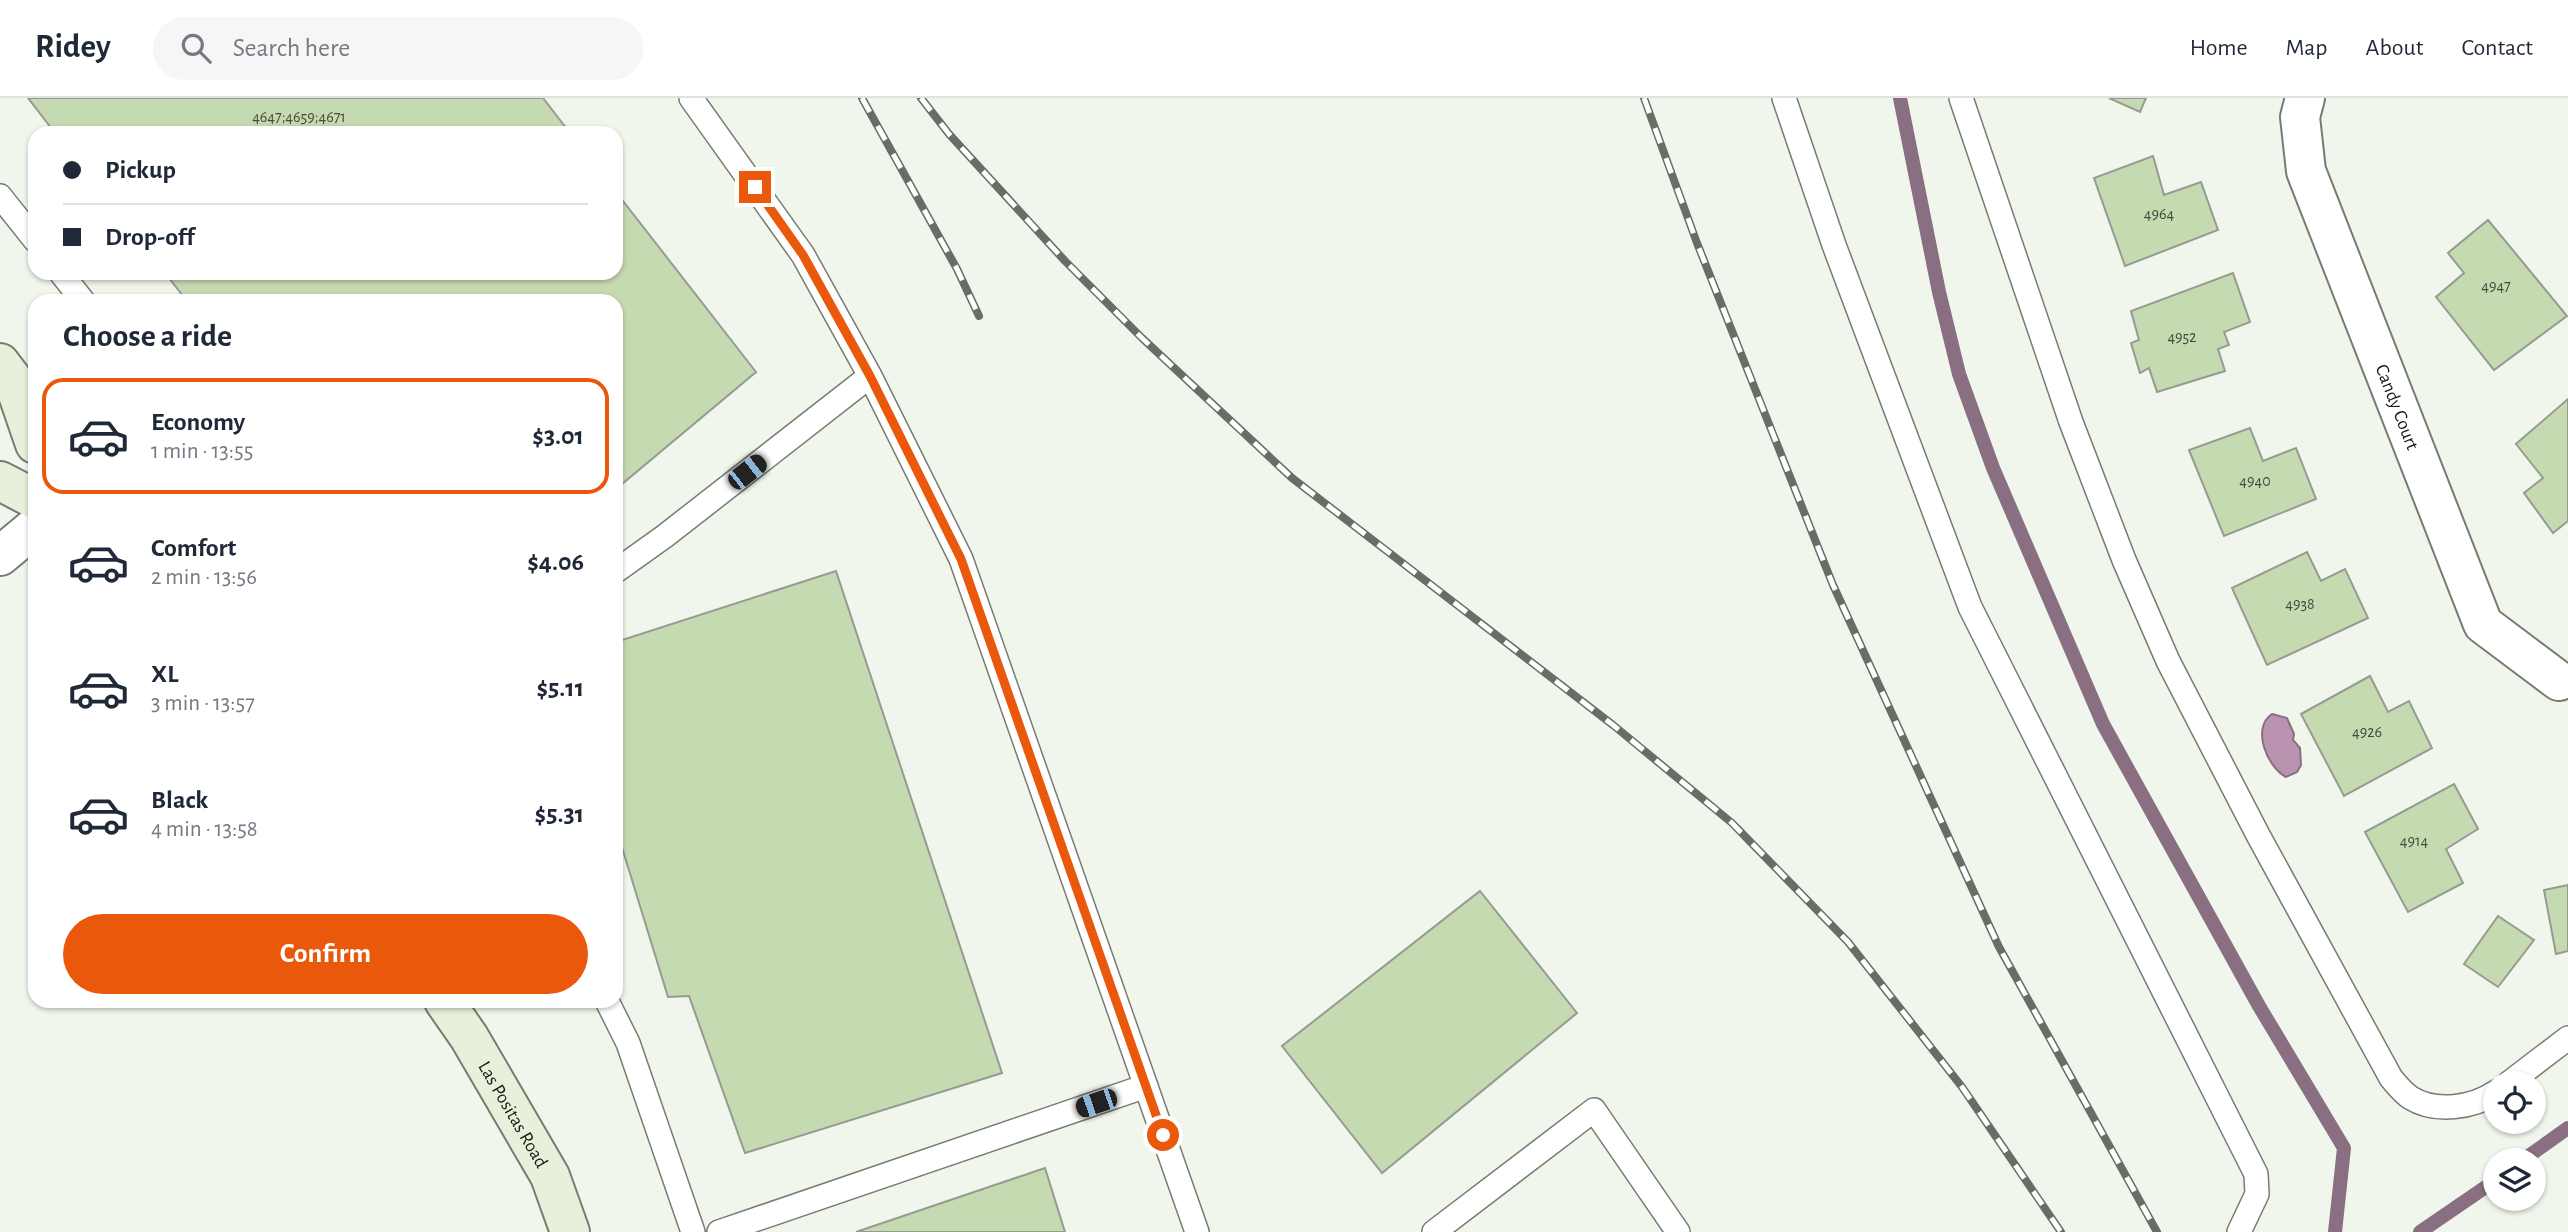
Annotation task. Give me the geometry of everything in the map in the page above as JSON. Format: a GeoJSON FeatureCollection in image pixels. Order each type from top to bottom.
{"type":"FeatureCollection","features":[{"type":"Feature","properties":{"kind":"main road"},"geometry":{"type":"LineString","coordinates":[[0,363],[13,380],[28,424]]}},
{"type":"Feature","properties":{"kind":"main road"},"geometry":{"type":"LineString","coordinates":[[0,481],[28,495]]}},
{"type":"Feature","properties":{"kind":"main road","name":"Las Positas Road"},"geometry":{"type":"LineString","coordinates":[[449,1008],[469,1037],[550,1176],[570,1232]]}},
{"type":"Feature","properties":{"kind":"street","name":"Candy Court"},"geometry":{"type":"LineString","coordinates":[[2305,98],[2300,117],[2306,171],[2483,624],[2559,681]]}},
{"type":"Feature","properties":{"kind":"street"},"geometry":{"type":"LineString","coordinates":[[0,556],[28,533]]}},
{"type":"Feature","properties":{"kind":"lane"},"geometry":{"type":"LineString","coordinates":[[691,98],[803,255],[870,376],[961,559],[1197,1232]]}},
{"type":"Feature","properties":{"kind":"lane"},"geometry":{"type":"LineString","coordinates":[[1784,98],[1834,245],[1970,607],[2256,1174],[2257,1194],[2239,1232]]}},
{"type":"Feature","properties":{"kind":"lane"},"geometry":{"type":"LineString","coordinates":[[1961,98],[2071,422],[2124,560],[2168,661],[2258,835],[2391,1078],[2410,1097],[2425,1105],[2445,1107],[2466,1104],[2483,1097]]}},
{"type":"Feature","properties":{"kind":"lane"},"geometry":{"type":"LineString","coordinates":[[0,196],[28,231]]}},
{"type":"Feature","properties":{"kind":"lane"},"geometry":{"type":"LineString","coordinates":[[66,280],[78,294]]}},
{"type":"Feature","properties":{"kind":"lane"},"geometry":{"type":"LineString","coordinates":[[623,566],[870,376]]}},
{"type":"Feature","properties":{"kind":"lane"},"geometry":{"type":"LineString","coordinates":[[610,1008],[628,1043],[692,1232]]}},
{"type":"Feature","properties":{"kind":"lane"},"geometry":{"type":"LineString","coordinates":[[2525,1071],[2568,1038]]}},
{"type":"Feature","properties":{"kind":"lane"},"geometry":{"type":"LineString","coordinates":[[719,1232],[1146,1086]]}},
{"type":"Feature","properties":{"kind":"lane"},"geometry":{"type":"LineString","coordinates":[[1434,1232],[1594,1110],[1678,1232]]}},
{"type":"Feature","properties":{"kind":"shaded area"},"geometry":{"type":"Polygon","coordinates":[[[2272,714],[2287,718],[2294,734],[2293,740],[2300,748],[2301,765],[2297,772],[2286,777],[2273,765],[2264,747],[2263,728],[2272,714]]]}},
{"type":"Feature","properties":{"kind":"building"},"geometry":{"type":"Polygon","coordinates":[[[28,98],[543,98],[565,126],[50,126],[28,98]]]}},
{"type":"Feature","properties":{"kind":"building"},"geometry":{"type":"Polygon","coordinates":[[[2109,98],[2146,98],[2140,112],[2109,98]]]}},
{"type":"Feature","properties":{"kind":"building"},"geometry":{"type":"Polygon","coordinates":[[[2153,156],[2164,195],[2201,182],[2218,230],[2125,266],[2094,178],[2153,156]]]}},
{"type":"Feature","properties":{"kind":"building"},"geometry":{"type":"Polygon","coordinates":[[[623,201],[756,372],[623,483],[623,294],[182,294],[170,280],[623,280],[623,201]]]}},
{"type":"Feature","properties":{"kind":"building"},"geometry":{"type":"Polygon","coordinates":[[[2488,220],[2567,316],[2494,370],[2436,297],[2464,273],[2448,253],[2488,220]]]}},
{"type":"Feature","properties":{"kind":"building"},"geometry":{"type":"Polygon","coordinates":[[[2233,273],[2250,322],[2224,332],[2229,345],[2218,349],[2225,371],[2157,392],[2149,368],[2140,373],[2131,343],[2139,340],[2131,311],[2233,273]]]}},
{"type":"Feature","properties":{"kind":"building"},"geometry":{"type":"Polygon","coordinates":[[[2568,399],[2568,521],[2553,533],[2524,493],[2543,478],[2516,444],[2568,399]]]}},
{"type":"Feature","properties":{"kind":"building"},"geometry":{"type":"Polygon","coordinates":[[[2250,428],[2263,461],[2296,448],[2316,499],[2224,536],[2189,450],[2250,428]]]}},
{"type":"Feature","properties":{"kind":"building"},"geometry":{"type":"Polygon","coordinates":[[[2307,552],[2321,581],[2345,569],[2368,618],[2267,665],[2232,588],[2307,552]]]}},
{"type":"Feature","properties":{"kind":"building"},"geometry":{"type":"Polygon","coordinates":[[[836,571],[1002,1073],[745,1153],[689,996],[668,997],[623,851],[623,640],[836,571]]]}},
{"type":"Feature","properties":{"kind":"building"},"geometry":{"type":"Polygon","coordinates":[[[2370,676],[2388,712],[2409,701],[2432,748],[2344,796],[2301,714],[2370,676]]]}},
{"type":"Feature","properties":{"kind":"building"},"geometry":{"type":"Polygon","coordinates":[[[2454,784],[2478,829],[2446,849],[2463,883],[2408,912],[2365,832],[2454,784]]]}},
{"type":"Feature","properties":{"kind":"building"},"geometry":{"type":"Polygon","coordinates":[[[2568,885],[2568,951],[2556,954],[2544,890],[2568,885]]]}},
{"type":"Feature","properties":{"kind":"building"},"geometry":{"type":"Polygon","coordinates":[[[1480,891],[1577,1013],[1382,1173],[1282,1046],[1480,891]]]}},
{"type":"Feature","properties":{"kind":"building"},"geometry":{"type":"Polygon","coordinates":[[[2498,916],[2534,940],[2498,987],[2464,964],[2498,916]]]}},
{"type":"Feature","properties":{"kind":"building"},"geometry":{"type":"Polygon","coordinates":[[[1045,1168],[1065,1232],[856,1232],[1045,1168]]]}},
{"type":"Feature","properties":{"kind":"waterway"},"geometry":{"type":"LineString","coordinates":[[1900,98],[1939,292],[1959,374],[1993,468],[2103,724],[2259,1006],[2344,1148],[2335,1232]]}},
{"type":"Feature","properties":{"kind":"waterway"},"geometry":{"type":"LineString","coordinates":[[2540,1148],[2568,1128]]}},
{"type":"Feature","properties":{"kind":"waterway"},"geometry":{"type":"LineString","coordinates":[[2420,1232],[2483,1189]]}},
{"type":"Feature","properties":{"kind":"railway"},"geometry":{"type":"LineString","coordinates":[[862,98],[957,269],[979,316]]}},
{"type":"Feature","properties":{"kind":"railway"},"geometry":{"type":"LineString","coordinates":[[921,98],[949,134],[1065,261],[1142,338],[1292,478],[1613,725],[1732,823],[1848,942],[1962,1087],[2061,1232]]}},
{"type":"Feature","properties":{"kind":"railway"},"geometry":{"type":"LineString","coordinates":[[1644,98],[1697,243],[1833,585],[1999,947],[2157,1232]]}},
{"type":"Feature","properties":{"kind":"route"},"geometry":{"type":"LineString","coordinates":[[755,187],[803,255],[870,376],[961,559],[1163,1135]]}}]}
